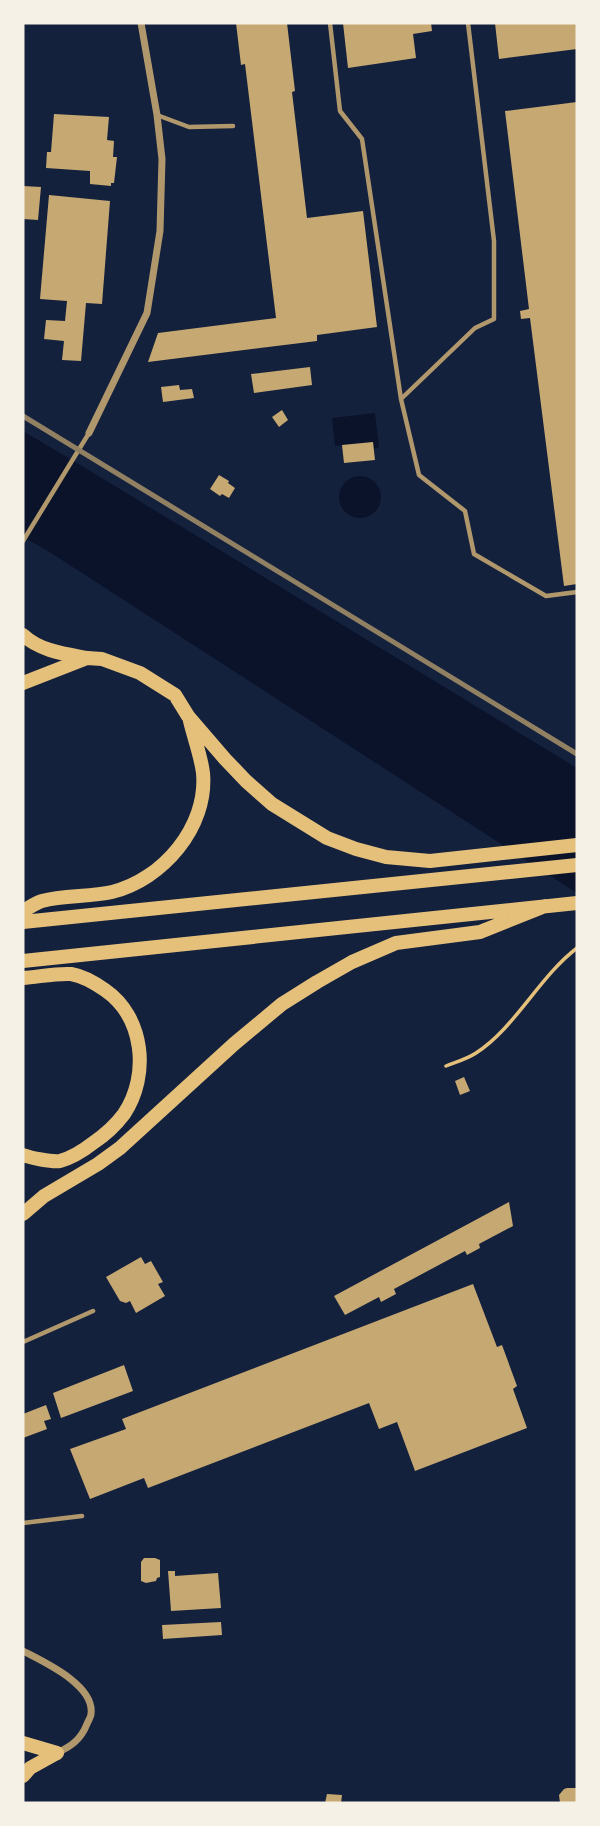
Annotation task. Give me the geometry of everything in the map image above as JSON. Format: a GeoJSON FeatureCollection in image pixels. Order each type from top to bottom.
{"type":"FeatureCollection","features":[{"type":"Feature","properties":{"kind":"main road"},"geometry":{"type":"LineString","coordinates":[[23,635],[51,651],[102,659],[140,673],[175,695],[188,716],[246,782],[272,804],[327,838],[356,849],[386,857],[430,861],[577,845]]}},
{"type":"Feature","properties":{"kind":"main road"},"geometry":{"type":"LineString","coordinates":[[23,683],[88,657]]}},
{"type":"Feature","properties":{"kind":"main road"},"geometry":{"type":"LineString","coordinates":[[23,911],[42,901],[112,892],[142,881],[164,865],[180,848],[201,801],[203,774],[188,716]]}},
{"type":"Feature","properties":{"kind":"main road"},"geometry":{"type":"LineString","coordinates":[[23,922],[577,865]]}},
{"type":"Feature","properties":{"kind":"main road"},"geometry":{"type":"LineString","coordinates":[[23,961],[577,903]]}},
{"type":"Feature","properties":{"kind":"main road"},"geometry":{"type":"LineString","coordinates":[[23,1214],[44,1196],[120,1148],[234,1044],[282,1004],[317,982],[352,962],[396,943],[480,932],[545,906]]}},
{"type":"Feature","properties":{"kind":"main road"},"geometry":{"type":"LineString","coordinates":[[23,978],[71,974],[93,981],[117,998],[134,1028],[141,1066],[135,1090],[124,1113],[109,1131],[84,1149],[59,1161],[23,1155]]}},
{"type":"Feature","properties":{"kind":"main road"},"geometry":{"type":"LineString","coordinates":[[23,1743],[57,1753]]}},
{"type":"Feature","properties":{"kind":"main road"},"geometry":{"type":"LineString","coordinates":[[23,1776],[30,1768],[57,1753]]}},
{"type":"Feature","properties":{"kind":"street"},"geometry":{"type":"LineString","coordinates":[[89,433],[147,313],[160,231],[162,159],[141,23]]}},
{"type":"Feature","properties":{"kind":"street"},"geometry":{"type":"LineString","coordinates":[[23,1651],[50,1665],[86,1693],[92,1713],[83,1735],[57,1753]]}},
{"type":"Feature","properties":{"kind":"lane"},"geometry":{"type":"LineString","coordinates":[[330,23],[340,111],[362,139],[401,399],[419,475],[465,511],[474,554],[546,596],[577,592]]}},
{"type":"Feature","properties":{"kind":"lane"},"geometry":{"type":"LineString","coordinates":[[401,399],[475,328],[495,319],[494,241],[468,23]]}},
{"type":"Feature","properties":{"kind":"lane"},"geometry":{"type":"LineString","coordinates":[[157,116],[189,127],[233,126]]}},
{"type":"Feature","properties":{"kind":"lane"},"geometry":{"type":"LineString","coordinates":[[23,541],[89,433]]}},
{"type":"Feature","properties":{"kind":"lane"},"geometry":{"type":"LineString","coordinates":[[23,1342],[93,1311]]}},
{"type":"Feature","properties":{"kind":"lane"},"geometry":{"type":"LineString","coordinates":[[23,1523],[82,1516]]}},
{"type":"Feature","properties":{"kind":"path"},"geometry":{"type":"LineString","coordinates":[[446,1066],[475,1053],[495,1037],[547,976],[577,948]]}},
{"type":"Feature","properties":{"kind":"water"},"geometry":{"type":"Polygon","coordinates":[[[375,413],[379,447],[374,449],[373,442],[335,446],[332,418],[375,413]]]}},
{"type":"Feature","properties":{"kind":"water"},"geometry":{"type":"Polygon","coordinates":[[[23,431],[577,768],[577,893],[23,537],[23,431]]]}},
{"type":"Feature","properties":{"kind":"water"},"geometry":{"type":"Polygon","coordinates":[[[360,476],[375,482],[381,497],[375,512],[360,518],[345,512],[339,497],[345,482],[360,476]]]}},
{"type":"Feature","properties":{"kind":"building"},"geometry":{"type":"Polygon","coordinates":[[[236,23],[287,23],[307,218],[363,211],[377,327],[317,335],[317,341],[148,362],[158,333],[276,318],[245,64],[241,65],[236,23]]]}},
{"type":"Feature","properties":{"kind":"building"},"geometry":{"type":"Polygon","coordinates":[[[343,23],[431,23],[432,31],[413,34],[416,58],[348,68],[343,23]]]}},
{"type":"Feature","properties":{"kind":"building"},"geometry":{"type":"Polygon","coordinates":[[[495,23],[577,23],[577,49],[499,59],[495,23]]]}},
{"type":"Feature","properties":{"kind":"building"},"geometry":{"type":"Polygon","coordinates":[[[577,102],[577,584],[564,586],[530,318],[521,319],[520,311],[529,309],[505,111],[577,102]]]}},
{"type":"Feature","properties":{"kind":"building"},"geometry":{"type":"Polygon","coordinates":[[[54,114],[109,117],[107,140],[114,141],[113,157],[117,157],[114,183],[111,183],[111,186],[90,184],[90,171],[46,168],[47,152],[51,152],[54,114]]]}},
{"type":"Feature","properties":{"kind":"building"},"geometry":{"type":"Polygon","coordinates":[[[23,186],[41,187],[38,220],[23,219],[23,186]]]}},
{"type":"Feature","properties":{"kind":"building"},"geometry":{"type":"Polygon","coordinates":[[[49,195],[110,201],[102,304],[86,303],[81,361],[62,360],[64,341],[44,339],[46,320],[65,321],[67,301],[40,299],[49,195]]]}},
{"type":"Feature","properties":{"kind":"building"},"geometry":{"type":"Polygon","coordinates":[[[310,367],[312,385],[254,393],[251,374],[310,367]]]}},
{"type":"Feature","properties":{"kind":"building"},"geometry":{"type":"Polygon","coordinates":[[[179,385],[180,390],[192,389],[194,398],[163,402],[161,387],[179,385]]]}},
{"type":"Feature","properties":{"kind":"building"},"geometry":{"type":"Polygon","coordinates":[[[282,410],[288,420],[279,427],[272,417],[282,410]]]}},
{"type":"Feature","properties":{"kind":"building"},"geometry":{"type":"Polygon","coordinates":[[[373,442],[375,460],[344,463],[342,445],[373,442]]]}},
{"type":"Feature","properties":{"kind":"building"},"geometry":{"type":"Polygon","coordinates":[[[219,475],[235,488],[229,498],[210,489],[219,475]]]}},
{"type":"Feature","properties":{"kind":"building"},"geometry":{"type":"Polygon","coordinates":[[[464,1077],[470,1091],[460,1095],[455,1081],[464,1077]]]}},
{"type":"Feature","properties":{"kind":"building"},"geometry":{"type":"Polygon","coordinates":[[[509,1202],[513,1226],[479,1244],[480,1248],[467,1255],[465,1251],[394,1289],[396,1294],[381,1302],[379,1297],[345,1315],[334,1296],[509,1202]]]}},
{"type":"Feature","properties":{"kind":"building"},"geometry":{"type":"Polygon","coordinates":[[[141,1257],[145,1264],[151,1261],[163,1282],[158,1284],[165,1296],[136,1313],[130,1301],[120,1301],[106,1277],[141,1257]]]}},
{"type":"Feature","properties":{"kind":"building"},"geometry":{"type":"Polygon","coordinates":[[[473,1284],[497,1347],[502,1345],[517,1386],[513,1389],[527,1428],[415,1471],[397,1422],[379,1429],[369,1403],[148,1488],[144,1478],[90,1499],[70,1449],[126,1429],[122,1419],[473,1284]]]}},
{"type":"Feature","properties":{"kind":"building"},"geometry":{"type":"Polygon","coordinates":[[[124,1365],[133,1391],[61,1418],[53,1393],[124,1365]]]}},
{"type":"Feature","properties":{"kind":"building"},"geometry":{"type":"Polygon","coordinates":[[[46,1405],[51,1419],[44,1421],[47,1429],[23,1438],[23,1414],[46,1405]]]}},
{"type":"Feature","properties":{"kind":"building"},"geometry":{"type":"Polygon","coordinates":[[[144,1558],[160,1560],[160,1577],[156,1581],[141,1581],[141,1562],[144,1558]]]}},
{"type":"Feature","properties":{"kind":"building"},"geometry":{"type":"Polygon","coordinates":[[[168,1571],[175,1571],[175,1576],[218,1573],[221,1608],[171,1611],[168,1571]]]}},
{"type":"Feature","properties":{"kind":"building"},"geometry":{"type":"Polygon","coordinates":[[[221,1622],[222,1635],[163,1639],[162,1625],[221,1622]]]}},
{"type":"Feature","properties":{"kind":"building"},"geometry":{"type":"Polygon","coordinates":[[[567,1788],[577,1788],[577,1803],[560,1803],[559,1795],[567,1788]]]}},
{"type":"Feature","properties":{"kind":"building"},"geometry":{"type":"Polygon","coordinates":[[[327,1794],[342,1795],[341,1803],[325,1803],[327,1794]]]}},
{"type":"Feature","properties":{"kind":"railway"},"geometry":{"type":"LineString","coordinates":[[23,416],[577,754]]}}]}
